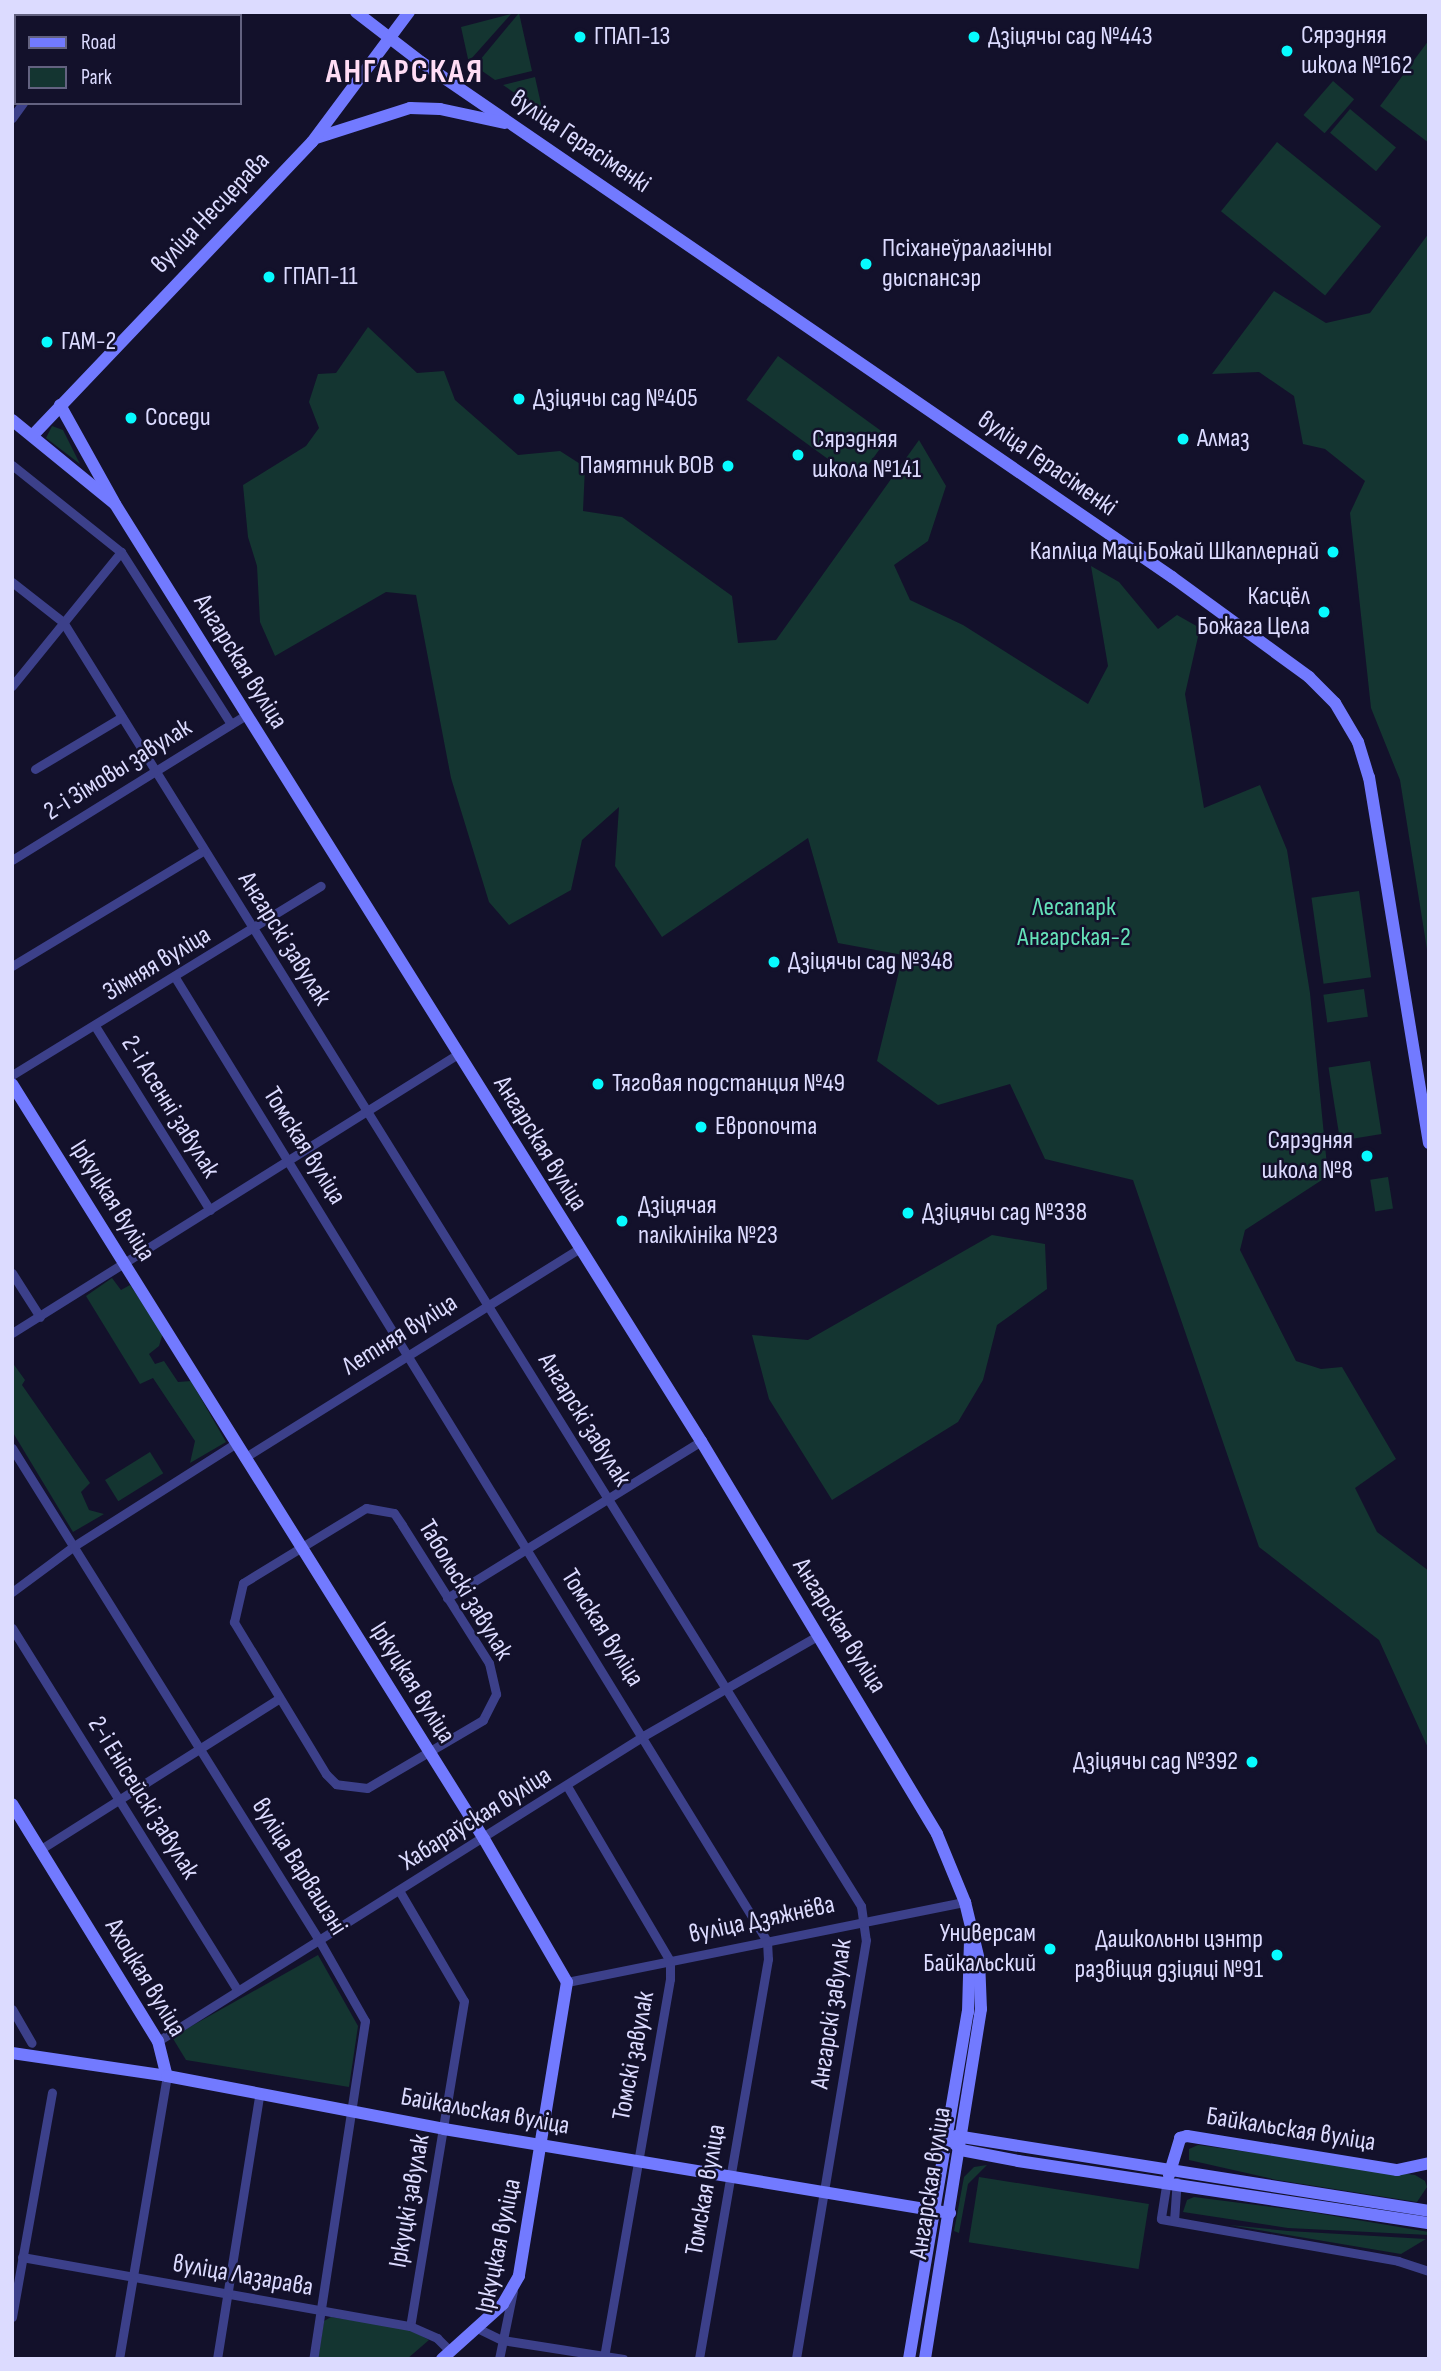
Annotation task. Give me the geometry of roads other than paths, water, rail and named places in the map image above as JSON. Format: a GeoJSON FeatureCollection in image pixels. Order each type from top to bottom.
{"type":"FeatureCollection","features":[{"type":"Feature","properties":{"kind":"main road","name":"вуліца Герасіменкі"},"geometry":{"type":"LineString","coordinates":[[355,12],[389,40],[1172,577],[1309,677],[1335,703],[1357,742],[1369,777],[1429,1143]]}},
{"type":"Feature","properties":{"kind":"main road","name":"вуліца Несцерава"},"geometry":{"type":"LineString","coordinates":[[33,435],[315,138],[409,12]]}},
{"type":"Feature","properties":{"kind":"main road"},"geometry":{"type":"LineString","coordinates":[[315,138],[410,108],[440,109],[514,125]]}},
{"type":"Feature","properties":{"kind":"main road"},"geometry":{"type":"LineString","coordinates":[[60,405],[115,504]]}},
{"type":"Feature","properties":{"kind":"main road","name":"Ангарская вуліца"},"geometry":{"type":"LineString","coordinates":[[12,420],[115,504],[578,1249],[701,1441],[817,1636],[919,1799],[965,1902],[970,1933],[979,1961],[981,2009],[956,2136],[936,2211],[909,2359]]}},
{"type":"Feature","properties":{"kind":"main road","name":"Іркуцкая вуліца"},"geometry":{"type":"LineString","coordinates":[[12,1084],[429,1755],[484,1839],[567,1982],[525,2252],[514,2290]]}},
{"type":"Feature","properties":{"kind":"main road","name":"Ахоцкая вуліца"},"geometry":{"type":"LineString","coordinates":[[12,1804],[158,2041],[167,2076]]}},
{"type":"Feature","properties":{"kind":"main road","name":"Байкальская вуліца"},"geometry":{"type":"LineString","coordinates":[[12,2053],[167,2076],[444,2129],[950,2213]]}},
{"type":"Feature","properties":{"kind":"main road"},"geometry":{"type":"LineString","coordinates":[[956,2136],[1427,2214]]}},
{"type":"Feature","properties":{"kind":"main road","name":"Ангарская вуліца"},"geometry":{"type":"LineString","coordinates":[[925,2359],[961,2150],[956,2136]]}},
{"type":"Feature","properties":{"kind":"main road","name":"Байкальская вуліца"},"geometry":{"type":"LineString","coordinates":[[1172,2187],[1171,2170],[1180,2138],[1187,2136],[1397,2169],[1429,2163]]}},
{"type":"Feature","properties":{"kind":"main road"},"geometry":{"type":"LineString","coordinates":[[961,2150],[1172,2187],[1427,2214]]}},
{"type":"Feature","properties":{"kind":"main road"},"geometry":{"type":"LineString","coordinates":[[446,2355],[478,2328],[514,2290]]}},
{"type":"Feature","properties":{"kind":"street"},"geometry":{"type":"LineString","coordinates":[[12,465],[121,552],[231,724]]}},
{"type":"Feature","properties":{"kind":"street"},"geometry":{"type":"LineString","coordinates":[[12,686],[121,552]]}},
{"type":"Feature","properties":{"kind":"street","name":"Ангарскі завулак"},"geometry":{"type":"LineString","coordinates":[[12,582],[63,622],[203,851],[255,930],[726,1687],[866,1921],[825,2191],[796,2359]]}},
{"type":"Feature","properties":{"kind":"street","name":"2-і Зімовы завулак"},"geometry":{"type":"LineString","coordinates":[[12,860],[246,715]]}},
{"type":"Feature","properties":{"kind":"street"},"geometry":{"type":"LineString","coordinates":[[35,769],[122,717]]}},
{"type":"Feature","properties":{"kind":"street"},"geometry":{"type":"LineString","coordinates":[[12,966],[203,851]]}},
{"type":"Feature","properties":{"kind":"street","name":"Зімняя вуліца"},"geometry":{"type":"LineString","coordinates":[[12,1075],[176,979],[321,886]]}},
{"type":"Feature","properties":{"kind":"street","name":"Томская вуліца"},"geometry":{"type":"LineString","coordinates":[[176,979],[645,1735],[767,1941],[768,1959],[699,2359]]}},
{"type":"Feature","properties":{"kind":"street","name":"2-і Асенні завулак"},"geometry":{"type":"LineString","coordinates":[[95,1026],[211,1210]]}},
{"type":"Feature","properties":{"kind":"street"},"geometry":{"type":"LineString","coordinates":[[12,1333],[458,1054]]}},
{"type":"Feature","properties":{"kind":"street","name":"Летняя вуліца"},"geometry":{"type":"LineString","coordinates":[[244,1458],[578,1249]]}},
{"type":"Feature","properties":{"kind":"street"},"geometry":{"type":"LineString","coordinates":[[12,1273],[40,1317]]}},
{"type":"Feature","properties":{"kind":"street"},"geometry":{"type":"LineString","coordinates":[[447,1598],[701,1441]]}},
{"type":"Feature","properties":{"kind":"street"},"geometry":{"type":"LineString","coordinates":[[12,1592],[74,1546],[235,1444]]}},
{"type":"Feature","properties":{"kind":"street","name":"вуліца Варвашэні"},"geometry":{"type":"LineString","coordinates":[[12,1448],[319,1940],[365,2021],[313,2359]]}},
{"type":"Feature","properties":{"kind":"street","name":"Табольскі завулак"},"geometry":{"type":"LineString","coordinates":[[366,1507],[394,1513],[447,1598],[489,1663],[496,1694],[484,1720],[429,1755],[367,1788],[336,1784],[277,1700],[234,1622],[234,1610],[243,1583],[366,1507]]}},
{"type":"Feature","properties":{"kind":"street","name":"2-і Енісейскі завулак"},"geometry":{"type":"LineString","coordinates":[[12,1628],[121,1799],[237,1990]]}},
{"type":"Feature","properties":{"kind":"street","name":"Хабараўская вуліца"},"geometry":{"type":"LineString","coordinates":[[158,2041],[400,1892],[645,1735],[817,1636]]}},
{"type":"Feature","properties":{"kind":"street"},"geometry":{"type":"LineString","coordinates":[[41,1849],[277,1700]]}},
{"type":"Feature","properties":{"kind":"street","name":"Томскі завулак"},"geometry":{"type":"LineString","coordinates":[[567,1786],[670,1961],[670,1979],[636,2159],[604,2357]]}},
{"type":"Feature","properties":{"kind":"street","name":"Іркуцкі завулак"},"geometry":{"type":"LineString","coordinates":[[400,1892],[464,2001],[410,2326]]}},
{"type":"Feature","properties":{"kind":"street","name":"вуліца Дзяжнёва"},"geometry":{"type":"LineString","coordinates":[[567,1982],[965,1902]]}},
{"type":"Feature","properties":{"kind":"street"},"geometry":{"type":"LineString","coordinates":[[12,2009],[32,2043]]}},
{"type":"Feature","properties":{"kind":"street","name":"Ахоцкая вуліца"},"geometry":{"type":"LineString","coordinates":[[119,2359],[167,2076]]}},
{"type":"Feature","properties":{"kind":"street"},"geometry":{"type":"LineString","coordinates":[[217,2359],[260,2092]]}},
{"type":"Feature","properties":{"kind":"street"},"geometry":{"type":"LineString","coordinates":[[12,2317],[52,2093]]}},
{"type":"Feature","properties":{"kind":"street","name":"Байкальская вуліца"},"geometry":{"type":"LineString","coordinates":[[1172,2187],[1161,2219],[1376,2257],[1429,2271]]}},
{"type":"Feature","properties":{"kind":"street","name":"Байкальская вуліца"},"geometry":{"type":"LineString","coordinates":[[1172,2187],[1174,2221]]}},
{"type":"Feature","properties":{"kind":"street","name":"вуліца Лазарава"},"geometry":{"type":"LineString","coordinates":[[22,2256],[410,2326],[437,2338],[446,2355]]}},
{"type":"Feature","properties":{"kind":"street","name":"Іркуцкая вуліца"},"geometry":{"type":"LineString","coordinates":[[499,2359],[514,2290]]}},
{"type":"Feature","properties":{"kind":"street"},"geometry":{"type":"LineString","coordinates":[[478,2328],[502,2340],[624,2359]]}},
{"type":"Feature","properties":{"kind":"place","name":"ГПАП-13"},"geometry":{"type":"Point","coordinates":[580,37]}},
{"type":"Feature","properties":{"kind":"place","name":"Дзіцячы сад №443"},"geometry":{"type":"Point","coordinates":[974,37]}},
{"type":"Feature","properties":{"kind":"place","name":"Сярэдняя школа №162"},"geometry":{"type":"Point","coordinates":[1287,51]}},
{"type":"Feature","properties":{"kind":"place","name":"Псіханеўралагічны дыспансэр"},"geometry":{"type":"Point","coordinates":[866,264]}},
{"type":"Feature","properties":{"kind":"place","name":"ГПАП-11"},"geometry":{"type":"Point","coordinates":[269,277]}},
{"type":"Feature","properties":{"kind":"place","name":"ГАМ-2"},"geometry":{"type":"Point","coordinates":[47,342]}},
{"type":"Feature","properties":{"kind":"place","name":"Дзіцячы сад №405"},"geometry":{"type":"Point","coordinates":[519,399]}},
{"type":"Feature","properties":{"kind":"place","name":"Соседи"},"geometry":{"type":"Point","coordinates":[131,418]}},
{"type":"Feature","properties":{"kind":"place","name":"Алмаз"},"geometry":{"type":"Point","coordinates":[1183,439]}},
{"type":"Feature","properties":{"kind":"place","name":"Сярэдняя школа №141"},"geometry":{"type":"Point","coordinates":[798,455]}},
{"type":"Feature","properties":{"kind":"place","name":"Памятник ВОВ"},"geometry":{"type":"Point","coordinates":[728,466]}},
{"type":"Feature","properties":{"kind":"place","name":"Капліца Маці Божай Шкаплернай"},"geometry":{"type":"Point","coordinates":[1333,552]}},
{"type":"Feature","properties":{"kind":"place","name":"Касцёл Божага Цела"},"geometry":{"type":"Point","coordinates":[1324,612]}},
{"type":"Feature","properties":{"kind":"place","name":"Дзіцячы сад №348"},"geometry":{"type":"Point","coordinates":[774,962]}},
{"type":"Feature","properties":{"kind":"place","name":"Тяговая подстанция №49"},"geometry":{"type":"Point","coordinates":[598,1084]}},
{"type":"Feature","properties":{"kind":"place","name":"Европочта"},"geometry":{"type":"Point","coordinates":[701,1127]}},
{"type":"Feature","properties":{"kind":"place","name":"Сярэдняя школа №8"},"geometry":{"type":"Point","coordinates":[1367,1156]}},
{"type":"Feature","properties":{"kind":"place","name":"Дзіцячы сад №338"},"geometry":{"type":"Point","coordinates":[908,1213]}},
{"type":"Feature","properties":{"kind":"place","name":"Дзіцячая паліклініка №23"},"geometry":{"type":"Point","coordinates":[622,1221]}},
{"type":"Feature","properties":{"kind":"place","name":"Дзіцячы сад №392"},"geometry":{"type":"Point","coordinates":[1252,1762]}},
{"type":"Feature","properties":{"kind":"place","name":"Универсам Байкальский"},"geometry":{"type":"Point","coordinates":[1050,1949]}},
{"type":"Feature","properties":{"kind":"place","name":"Дашкольны цэнтр развіцця дзіцяці №91"},"geometry":{"type":"Point","coordinates":[1277,1955]}},
{"type":"Feature","properties":{"kind":"district","name":"АНГАРСКАЯ"},"geometry":{"type":"Point","coordinates":[405,73]}},
{"type":"Feature","properties":{"kind":"park label","name":"Лесапарк Ангарская-2"},"geometry":{"type":"Point","coordinates":[1074,923]}}]}
